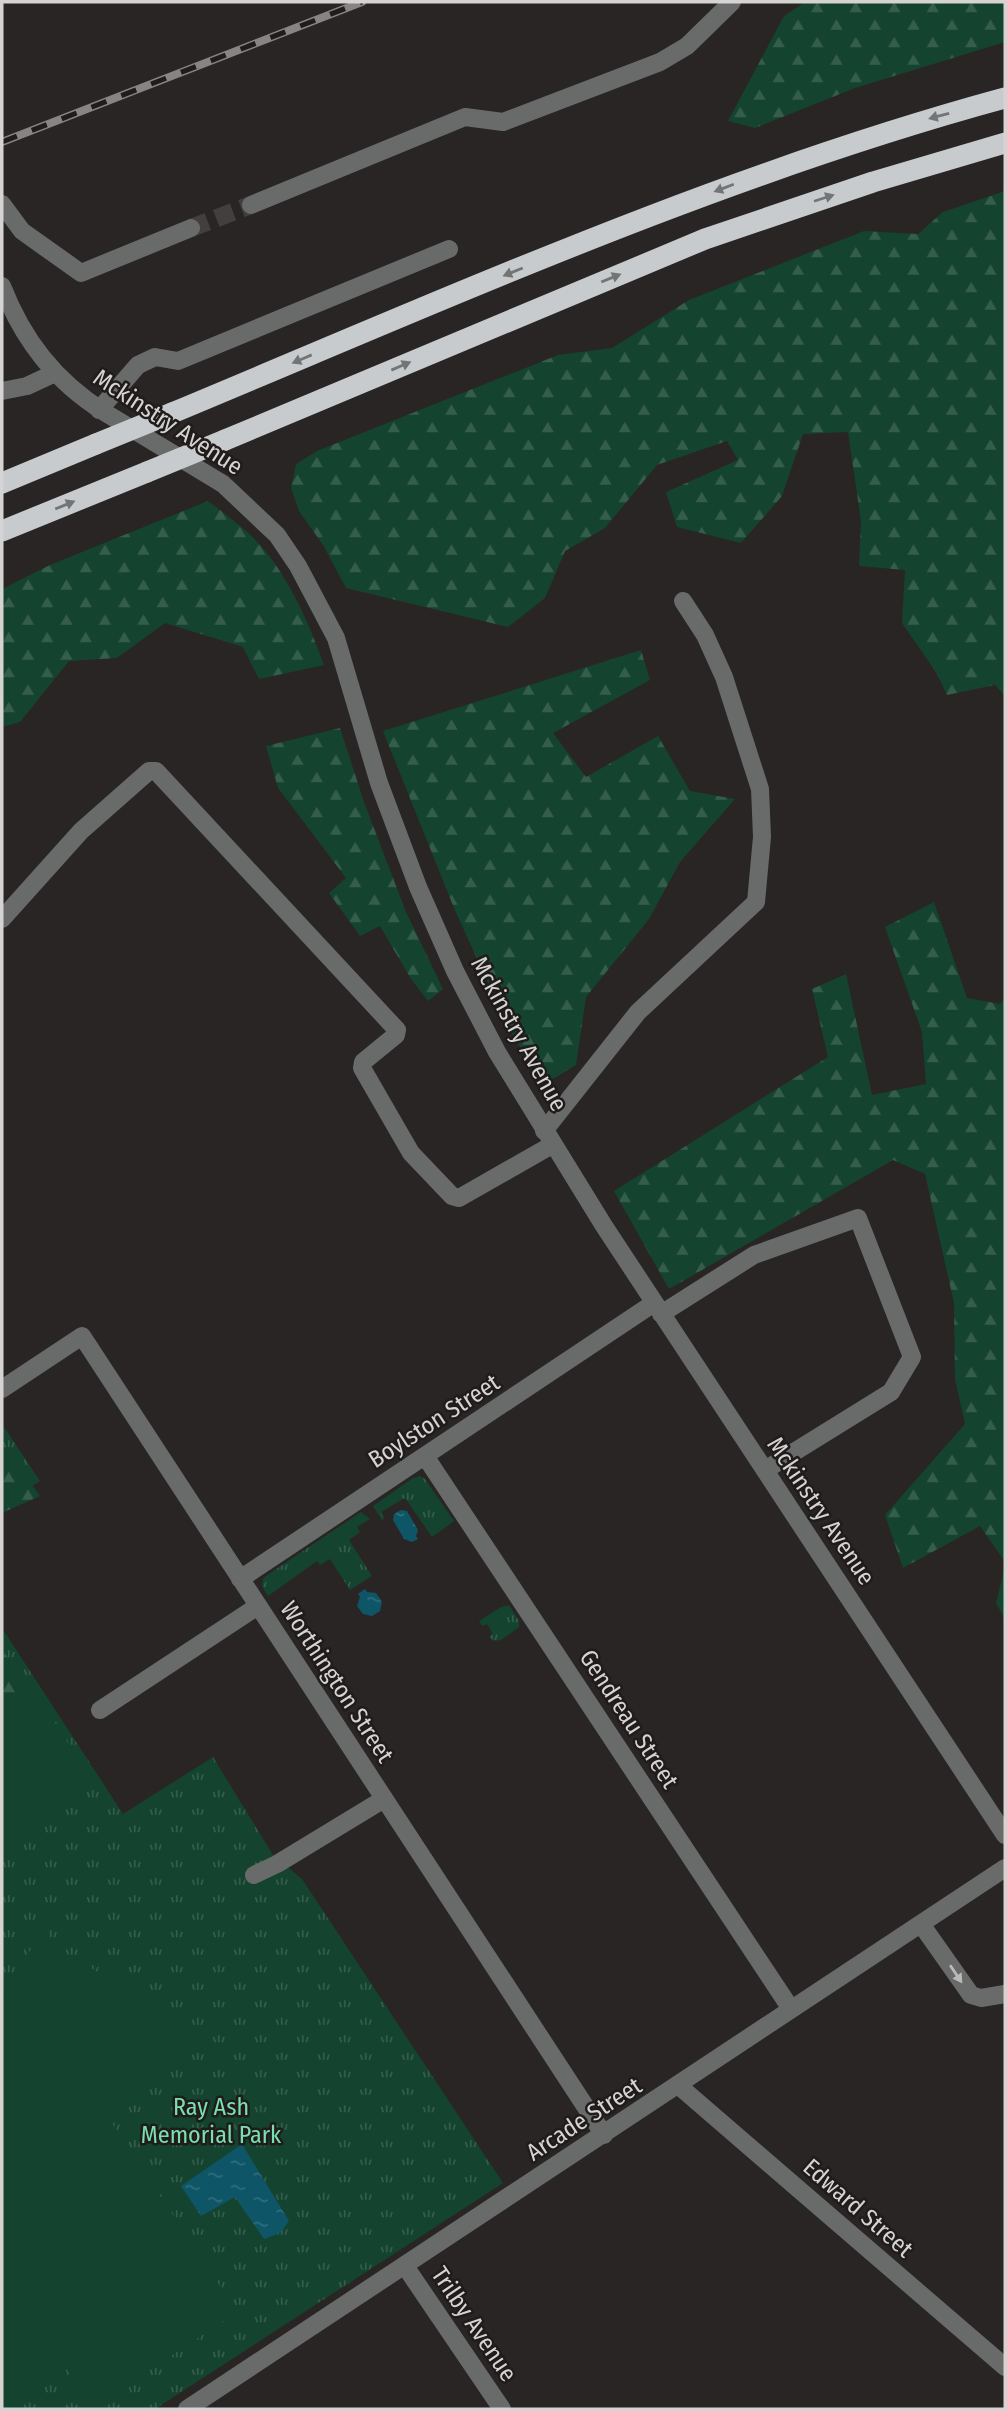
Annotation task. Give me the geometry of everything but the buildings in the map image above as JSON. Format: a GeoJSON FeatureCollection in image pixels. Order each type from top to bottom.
{"type":"FeatureCollection","features":[{"type":"Feature","properties":{"kind":"highway"},"geometry":{"type":"LineString","coordinates":[[2,483],[460,293],[722,189],[836,148],[1005,98]]}},
{"type":"Feature","properties":{"kind":"highway"},"geometry":{"type":"LineString","coordinates":[[2,531],[705,239],[873,181],[1005,143]]}},
{"type":"Feature","properties":{"kind":"street"},"geometry":{"type":"LineString","coordinates":[[251,205],[464,117],[503,122],[660,62],[687,46],[732,2]]}},
{"type":"Feature","properties":{"kind":"street"},"geometry":{"type":"LineString","coordinates":[[2,204],[22,231],[81,273],[191,228]]}},
{"type":"Feature","properties":{"kind":"street"},"geometry":{"type":"LineString","coordinates":[[99,410],[138,365],[155,357],[178,361],[449,249]]}},
{"type":"Feature","properties":{"kind":"street","name":"Mckinstry Avenue"},"geometry":{"type":"LineString","coordinates":[[2,286],[30,343],[55,373],[99,410],[223,484],[276,535],[308,582],[328,619],[343,657],[379,783],[404,852],[435,929],[475,1013],[548,1138],[1005,1835]]}},
{"type":"Feature","properties":{"kind":"street"},"geometry":{"type":"LineString","coordinates":[[2,391],[27,386],[55,373]]}},
{"type":"Feature","properties":{"kind":"street"},"geometry":{"type":"LineString","coordinates":[[2,919],[81,831],[149,771],[156,771],[397,1030],[396,1035],[363,1062],[362,1068],[411,1153],[452,1196],[459,1198],[548,1138],[638,1012],[756,902],[762,837],[760,789],[724,677],[705,635],[683,601]]}},
{"type":"Feature","properties":{"kind":"street","name":"Boylston Street"},"geometry":{"type":"LineString","coordinates":[[240,1579],[425,1456],[658,1308],[754,1255],[858,1218],[912,1357],[891,1392],[765,1470]]}},
{"type":"Feature","properties":{"kind":"street","name":"Worthington Street"},"geometry":{"type":"LineString","coordinates":[[2,1389],[82,1336],[604,2135]]}},
{"type":"Feature","properties":{"kind":"street","name":"Gendreau Street"},"geometry":{"type":"LineString","coordinates":[[425,1456],[791,2009]]}},
{"type":"Feature","properties":{"kind":"street"},"geometry":{"type":"LineString","coordinates":[[100,1710],[258,1606]]}},
{"type":"Feature","properties":{"kind":"street"},"geometry":{"type":"LineString","coordinates":[[254,1875],[277,1864],[384,1799]]}},
{"type":"Feature","properties":{"kind":"street","name":"Arcade Street"},"geometry":{"type":"LineString","coordinates":[[187,2409],[1005,1868]]}},
{"type":"Feature","properties":{"kind":"street"},"geometry":{"type":"LineString","coordinates":[[921,1924],[971,1995],[981,1998],[1005,1994]]}},
{"type":"Feature","properties":{"kind":"street","name":"Edward Street"},"geometry":{"type":"LineString","coordinates":[[678,2086],[1005,2367]]}},
{"type":"Feature","properties":{"kind":"street","name":"Trilby Avenue"},"geometry":{"type":"LineString","coordinates":[[405,2266],[502,2409]]}},
{"type":"Feature","properties":{"kind":"green space"},"geometry":{"type":"Polygon","coordinates":[[[805,2],[1005,2],[1005,42],[855,88],[755,128],[728,121],[784,16],[805,2]]]}},
{"type":"Feature","properties":{"kind":"green space"},"geometry":{"type":"Polygon","coordinates":[[[1005,191],[1005,696],[995,685],[947,695],[936,672],[902,623],[905,570],[859,566],[861,521],[848,432],[803,434],[782,496],[741,543],[677,527],[666,492],[738,460],[727,441],[657,465],[605,528],[565,551],[545,598],[508,627],[346,588],[323,545],[299,511],[291,488],[296,464],[317,451],[558,355],[612,348],[689,300],[864,231],[918,234],[943,212],[1005,191]]]}},
{"type":"Feature","properties":{"kind":"green space"},"geometry":{"type":"Polygon","coordinates":[[[208,501],[246,531],[272,559],[302,611],[324,665],[259,679],[243,647],[165,623],[117,658],[69,661],[20,722],[2,727],[2,589],[50,565],[208,501]]]}},
{"type":"Feature","properties":{"kind":"green space"},"geometry":{"type":"Polygon","coordinates":[[[641,650],[650,680],[553,733],[586,777],[658,736],[690,791],[735,799],[680,862],[649,919],[586,997],[576,1065],[543,1085],[508,1027],[454,908],[383,731],[641,650]]]}},
{"type":"Feature","properties":{"kind":"green space"},"geometry":{"type":"Polygon","coordinates":[[[340,728],[364,802],[406,912],[443,989],[428,1001],[411,979],[380,926],[360,936],[329,893],[346,878],[278,788],[266,746],[340,728]]]}},
{"type":"Feature","properties":{"kind":"green space"},"geometry":{"type":"Polygon","coordinates":[[[934,902],[967,998],[1000,1004],[1005,998],[1005,1562],[980,1526],[903,1568],[885,1515],[965,1424],[955,1379],[954,1303],[925,1174],[893,1160],[669,1289],[614,1191],[828,1057],[812,989],[846,974],[872,1095],[926,1084],[922,1032],[885,927],[934,902]]]}},
{"type":"Feature","properties":{"kind":"green space"},"geometry":{"type":"Polygon","coordinates":[[[2,1424],[40,1481],[2,1506],[2,1424]]]}},
{"type":"Feature","properties":{"kind":"green space"},"geometry":{"type":"Polygon","coordinates":[[[2,1443],[40,1496],[2,1513],[2,1443]]]}},
{"type":"Feature","properties":{"kind":"green space"},"geometry":{"type":"Polygon","coordinates":[[[420,1476],[425,1479],[454,1521],[432,1537],[405,1498],[381,1512],[384,1519],[382,1520],[373,1506],[420,1476]]]}},
{"type":"Feature","properties":{"kind":"green space"},"geometry":{"type":"Polygon","coordinates":[[[361,1512],[370,1519],[357,1527],[360,1532],[349,1540],[372,1576],[350,1590],[330,1559],[320,1565],[317,1561],[268,1596],[262,1586],[263,1578],[361,1512]]]}},
{"type":"Feature","properties":{"kind":"green space"},"geometry":{"type":"Polygon","coordinates":[[[1005,1566],[1005,1619],[996,1603],[1005,1566]]]}},
{"type":"Feature","properties":{"kind":"green space"},"geometry":{"type":"Polygon","coordinates":[[[509,1605],[519,1621],[519,1627],[501,1640],[494,1641],[489,1637],[493,1634],[487,1624],[482,1626],[479,1621],[509,1605]]]}},
{"type":"Feature","properties":{"kind":"green space","name":"Ray Ash Memorial Park"},"geometry":{"type":"Polygon","coordinates":[[[2,1628],[123,1814],[213,1757],[273,1855],[302,1879],[503,2183],[155,2409],[2,2409],[2,1628]]]}},
{"type":"Feature","properties":{"kind":"green space"},"geometry":{"type":"Polygon","coordinates":[[[2,1649],[31,1692],[2,1704],[2,1649]]]}},
{"type":"Feature","properties":{"kind":"green space"},"geometry":{"type":"Polygon","coordinates":[[[37,1695],[95,1784],[8,1842],[2,1832],[2,1719],[37,1695]]]}},
{"type":"Feature","properties":{"kind":"green space"},"geometry":{"type":"Polygon","coordinates":[[[38,1926],[48,1931],[48,1943],[199,2031],[158,2078],[133,2096],[104,2111],[237,2312],[92,2408],[67,2369],[2,2409],[2,2000],[32,1947],[27,1939],[28,1931],[38,1926]]]}},
{"type":"Feature","properties":{"kind":"water"},"geometry":{"type":"Polygon","coordinates":[[[401,1510],[407,1511],[418,1530],[418,1539],[412,1542],[404,1539],[393,1520],[394,1514],[401,1510]]]}},
{"type":"Feature","properties":{"kind":"water"},"geometry":{"type":"Polygon","coordinates":[[[365,1589],[367,1592],[376,1593],[382,1602],[380,1611],[372,1616],[363,1614],[357,1606],[360,1597],[358,1594],[365,1589]]]}},
{"type":"Feature","properties":{"kind":"water"},"geometry":{"type":"Polygon","coordinates":[[[242,2144],[289,2221],[280,2233],[264,2239],[235,2197],[201,2216],[181,2186],[242,2144]]]}},
{"type":"Feature","properties":{"kind":"tunnel"},"geometry":{"type":"LineString","coordinates":[[191,228],[251,205]]}},
{"type":"Feature","properties":{"kind":"railway"},"geometry":{"type":"LineString","coordinates":[[2,142],[362,2]]}}]}
